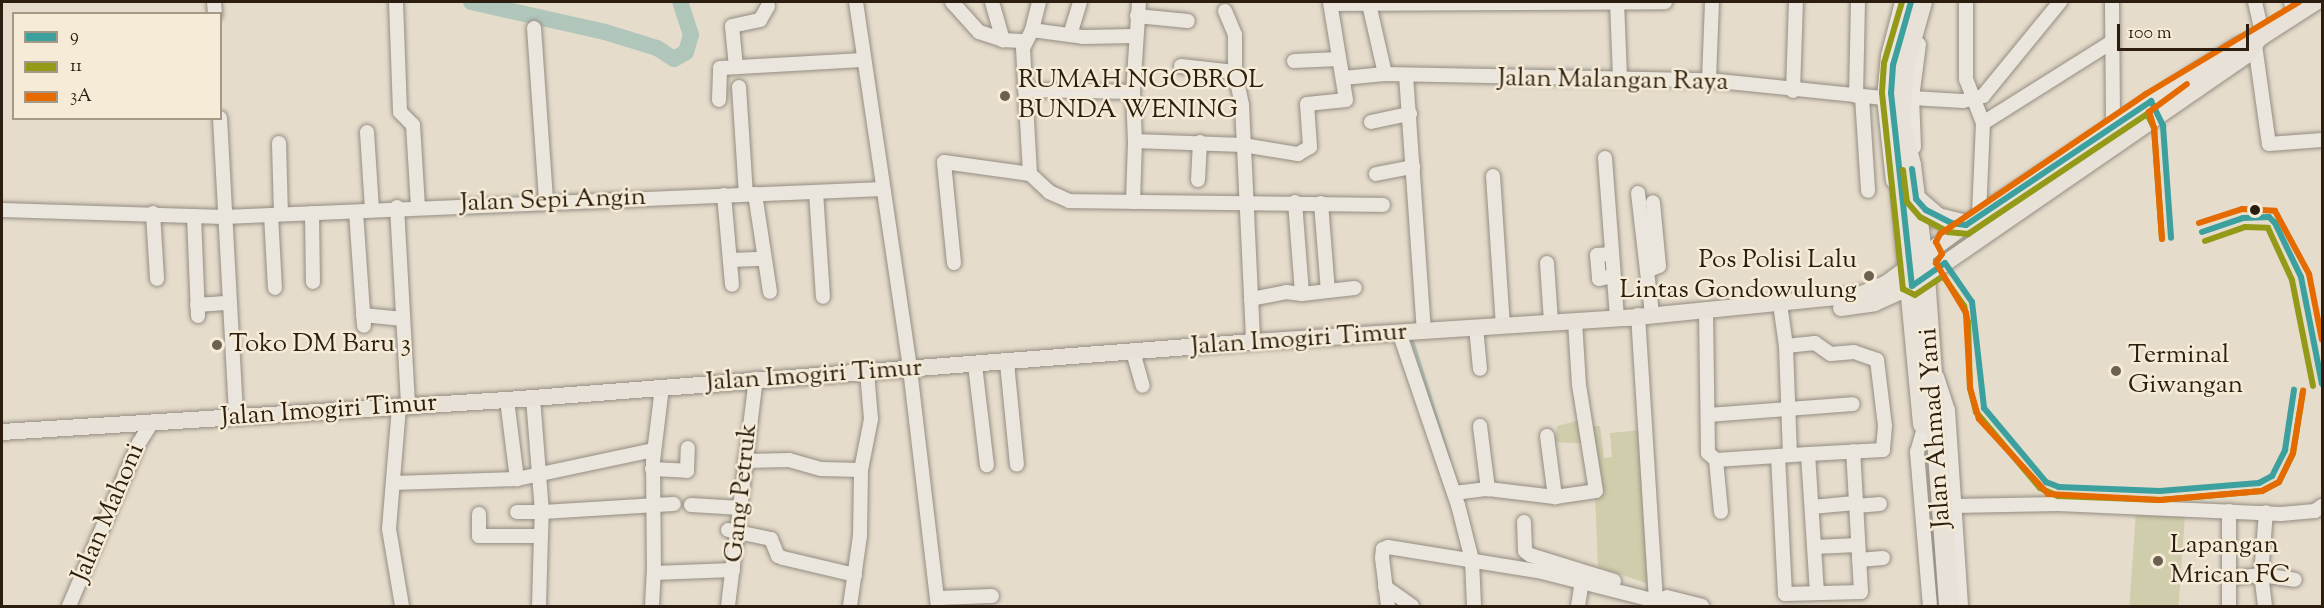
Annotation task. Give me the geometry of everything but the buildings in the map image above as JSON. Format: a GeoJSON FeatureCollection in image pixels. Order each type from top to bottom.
{"type":"FeatureCollection","features":[{"type":"Feature","properties":{"kind":"highway","name":"Jalan Ahmad Yani"},"geometry":{"type":"LineString","coordinates":[[1911,2],[1893,65],[1891,93],[1910,205],[1917,272],[1924,428],[1938,548],[1949,606]]}},
{"type":"Feature","properties":{"kind":"highway","name":"Jalan Ahmad Yani"},"geometry":{"type":"LineString","coordinates":[[1910,205],[1911,165],[1900,121],[1901,87],[1922,2]]}},
{"type":"Feature","properties":{"kind":"highway"},"geometry":{"type":"LineString","coordinates":[[1910,205],[1938,218],[1973,220]]}},
{"type":"Feature","properties":{"kind":"highway","name":"Jalan Ahmad Yani"},"geometry":{"type":"LineString","coordinates":[[1917,272],[1937,375],[1938,606]]}},
{"type":"Feature","properties":{"kind":"main road","name":"Jalan Imogiri Timur"},"geometry":{"type":"LineString","coordinates":[[2,432],[507,400],[756,379],[1007,363],[1413,331],[1869,305],[2247,55],[2292,8],[2316,2]]}},
{"type":"Feature","properties":{"kind":"main road","name":"Jalan Imogiri Timur"},"geometry":{"type":"LineString","coordinates":[[1917,272],[1973,220],[2238,46],[2260,40]]}},
{"type":"Feature","properties":{"kind":"street"},"geometry":{"type":"LineString","coordinates":[[396,2],[400,112],[413,125],[418,206]]}},
{"type":"Feature","properties":{"kind":"street"},"geometry":{"type":"LineString","coordinates":[[856,2],[910,369],[938,602],[992,597]]}},
{"type":"Feature","properties":{"kind":"street"},"geometry":{"type":"LineString","coordinates":[[952,2],[979,32],[1003,40],[1029,36],[1135,36]]}},
{"type":"Feature","properties":{"kind":"street"},"geometry":{"type":"LineString","coordinates":[[992,2],[1003,40]]}},
{"type":"Feature","properties":{"kind":"street"},"geometry":{"type":"LineString","coordinates":[[1030,174],[1025,90],[1029,36],[1040,2]]}},
{"type":"Feature","properties":{"kind":"street"},"geometry":{"type":"LineString","coordinates":[[1070,35],[1080,2]]}},
{"type":"Feature","properties":{"kind":"street"},"geometry":{"type":"LineString","coordinates":[[1133,202],[1135,141],[1133,92],[1135,36],[1140,2]]}},
{"type":"Feature","properties":{"kind":"street"},"geometry":{"type":"LineString","coordinates":[[1135,141],[1243,145],[1298,154],[1309,150],[1307,104],[1344,102],[1343,78],[1331,3],[1665,2]]}},
{"type":"Feature","properties":{"kind":"street"},"geometry":{"type":"LineString","coordinates":[[1709,80],[1712,2]]}},
{"type":"Feature","properties":{"kind":"street"},"geometry":{"type":"LineString","coordinates":[[1793,90],[1796,2]]}},
{"type":"Feature","properties":{"kind":"street"},"geometry":{"type":"LineString","coordinates":[[1858,2],[1859,97],[1868,190]]}},
{"type":"Feature","properties":{"kind":"street"},"geometry":{"type":"LineString","coordinates":[[1902,2],[1888,57],[1884,98],[1893,184],[1910,205]]}},
{"type":"Feature","properties":{"kind":"street"},"geometry":{"type":"LineString","coordinates":[[1911,165],[1912,98],[1918,48],[1931,2]]}},
{"type":"Feature","properties":{"kind":"street"},"geometry":{"type":"LineString","coordinates":[[1966,2],[1966,79],[1983,123],[1973,220]]}},
{"type":"Feature","properties":{"kind":"street"},"geometry":{"type":"LineString","coordinates":[[1912,98],[1975,99],[1983,96],[2060,2]]}},
{"type":"Feature","properties":{"kind":"street"},"geometry":{"type":"LineString","coordinates":[[2112,2],[2110,43],[2113,128]]}},
{"type":"Feature","properties":{"kind":"street"},"geometry":{"type":"LineString","coordinates":[[2255,2],[2269,144],[2322,140]]}},
{"type":"Feature","properties":{"kind":"street"},"geometry":{"type":"LineString","coordinates":[[1617,3],[1620,77]]}},
{"type":"Feature","properties":{"kind":"street"},"geometry":{"type":"LineString","coordinates":[[1369,4],[1385,74]]}},
{"type":"Feature","properties":{"kind":"street"},"geometry":{"type":"LineString","coordinates":[[736,67],[732,26],[760,20],[768,6]]}},
{"type":"Feature","properties":{"kind":"street"},"geometry":{"type":"LineString","coordinates":[[1225,11],[1235,34],[1235,72],[1241,95],[1244,202],[1253,342]]}},
{"type":"Feature","properties":{"kind":"street"},"geometry":{"type":"LineString","coordinates":[[1137,16],[1188,21]]}},
{"type":"Feature","properties":{"kind":"street"},"geometry":{"type":"LineString","coordinates":[[534,28],[539,70],[546,201]]}},
{"type":"Feature","properties":{"kind":"street"},"geometry":{"type":"LineString","coordinates":[[1983,123],[2110,43]]}},
{"type":"Feature","properties":{"kind":"street"},"geometry":{"type":"LineString","coordinates":[[1294,61],[1339,58]]}},
{"type":"Feature","properties":{"kind":"street"},"geometry":{"type":"LineString","coordinates":[[719,100],[719,70],[736,67],[864,60]]}},
{"type":"Feature","properties":{"kind":"street"},"geometry":{"type":"LineString","coordinates":[[1181,66],[1235,72]]}},
{"type":"Feature","properties":{"kind":"street","name":"Jalan Malangan Raya"},"geometry":{"type":"LineString","coordinates":[[1343,78],[1385,74],[1709,80],[1884,98]]}},
{"type":"Feature","properties":{"kind":"street"},"geometry":{"type":"LineString","coordinates":[[1406,75],[1413,166],[1413,331],[1472,560],[1474,606],[1460,606]]}},
{"type":"Feature","properties":{"kind":"street"},"geometry":{"type":"LineString","coordinates":[[739,87],[750,194],[770,292]]}},
{"type":"Feature","properties":{"kind":"street"},"geometry":{"type":"LineString","coordinates":[[1025,90],[1133,92]]}},
{"type":"Feature","properties":{"kind":"street"},"geometry":{"type":"LineString","coordinates":[[1371,122],[1410,114]]}},
{"type":"Feature","properties":{"kind":"street"},"geometry":{"type":"LineString","coordinates":[[220,120],[236,417]]}},
{"type":"Feature","properties":{"kind":"street"},"geometry":{"type":"LineString","coordinates":[[367,132],[372,209]]}},
{"type":"Feature","properties":{"kind":"street"},"geometry":{"type":"LineString","coordinates":[[1198,180],[1200,142]]}},
{"type":"Feature","properties":{"kind":"street"},"geometry":{"type":"LineString","coordinates":[[275,288],[279,143]]}},
{"type":"Feature","properties":{"kind":"street"},"geometry":{"type":"LineString","coordinates":[[1605,158],[1613,276],[1634,317]]}},
{"type":"Feature","properties":{"kind":"street"},"geometry":{"type":"LineString","coordinates":[[954,263],[943,162],[1030,174],[1049,192],[1069,201],[1295,202],[1383,205]]}},
{"type":"Feature","properties":{"kind":"street"},"geometry":{"type":"LineString","coordinates":[[1376,174],[1413,166]]}},
{"type":"Feature","properties":{"kind":"street"},"geometry":{"type":"LineString","coordinates":[[1493,176],[1503,325]]}},
{"type":"Feature","properties":{"kind":"street","name":"Jalan Sepi Angin"},"geometry":{"type":"LineString","coordinates":[[2,210],[224,217],[356,212],[418,206],[883,189]]}},
{"type":"Feature","properties":{"kind":"street"},"geometry":{"type":"LineString","coordinates":[[816,192],[824,297]]}},
{"type":"Feature","properties":{"kind":"street"},"geometry":{"type":"LineString","coordinates":[[1638,193],[1647,271],[1634,317],[1657,597]]}},
{"type":"Feature","properties":{"kind":"street"},"geometry":{"type":"LineString","coordinates":[[724,195],[732,285]]}},
{"type":"Feature","properties":{"kind":"street"},"geometry":{"type":"LineString","coordinates":[[1295,202],[1302,294]]}},
{"type":"Feature","properties":{"kind":"street"},"geometry":{"type":"LineString","coordinates":[[1647,271],[1659,266],[1653,202]]}},
{"type":"Feature","properties":{"kind":"street"},"geometry":{"type":"LineString","coordinates":[[1321,203],[1328,291]]}},
{"type":"Feature","properties":{"kind":"street"},"geometry":{"type":"LineString","coordinates":[[397,207],[404,319],[403,406],[389,529],[402,606]]}},
{"type":"Feature","properties":{"kind":"street"},"geometry":{"type":"LineString","coordinates":[[356,212],[363,320],[404,319]]}},
{"type":"Feature","properties":{"kind":"street"},"geometry":{"type":"LineString","coordinates":[[153,213],[157,279]]}},
{"type":"Feature","properties":{"kind":"street"},"geometry":{"type":"LineString","coordinates":[[312,213],[313,282]]}},
{"type":"Feature","properties":{"kind":"street"},"geometry":{"type":"LineString","coordinates":[[194,216],[197,311],[229,303]]}},
{"type":"Feature","properties":{"kind":"street"},"geometry":{"type":"LineString","coordinates":[[730,260],[764,259]]}},
{"type":"Feature","properties":{"kind":"street"},"geometry":{"type":"LineString","coordinates":[[1547,263],[1551,322]]}},
{"type":"Feature","properties":{"kind":"street"},"geometry":{"type":"LineString","coordinates":[[1251,298],[1286,292],[1302,294],[1355,288]]}},
{"type":"Feature","properties":{"kind":"street"},"geometry":{"type":"LineString","coordinates":[[1780,309],[1786,346],[1789,409],[1784,456],[1785,594],[1861,592]]}},
{"type":"Feature","properties":{"kind":"street"},"geometry":{"type":"LineString","coordinates":[[1707,314],[1708,453],[1716,460],[1721,512]]}},
{"type":"Feature","properties":{"kind":"street"},"geometry":{"type":"LineString","coordinates":[[1454,493],[1488,489],[1555,497],[1596,491],[1579,385],[1575,321]]}},
{"type":"Feature","properties":{"kind":"street"},"geometry":{"type":"LineString","coordinates":[[1476,327],[1480,369]]}},
{"type":"Feature","properties":{"kind":"street"},"geometry":{"type":"LineString","coordinates":[[1716,460],[1883,450],[1885,426],[1877,360],[1854,352],[1831,354],[1815,343],[1786,346]]}},
{"type":"Feature","properties":{"kind":"street"},"geometry":{"type":"LineString","coordinates":[[1133,352],[1143,386]]}},
{"type":"Feature","properties":{"kind":"street"},"geometry":{"type":"LineString","coordinates":[[1007,363],[1017,465]]}},
{"type":"Feature","properties":{"kind":"street"},"geometry":{"type":"LineString","coordinates":[[975,365],[987,465]]}},
{"type":"Feature","properties":{"kind":"street"},"geometry":{"type":"LineString","coordinates":[[850,606],[855,575],[861,470],[871,418],[867,372]]}},
{"type":"Feature","properties":{"kind":"street"},"geometry":{"type":"LineString","coordinates":[[1937,375],[1948,410],[1961,606]]}},
{"type":"Feature","properties":{"kind":"street","name":"Gang Petruk"},"geometry":{"type":"LineString","coordinates":[[728,606],[733,570],[734,531],[741,508],[756,379]]}},
{"type":"Feature","properties":{"kind":"street"},"geometry":{"type":"LineString","coordinates":[[652,606],[654,573],[652,469],[662,387]]}},
{"type":"Feature","properties":{"kind":"street"},"geometry":{"type":"LineString","coordinates":[[533,398],[542,512],[539,606]]}},
{"type":"Feature","properties":{"kind":"street"},"geometry":{"type":"LineString","coordinates":[[507,400],[517,478]]}},
{"type":"Feature","properties":{"kind":"street"},"geometry":{"type":"LineString","coordinates":[[1708,415],[1853,404]]}},
{"type":"Feature","properties":{"kind":"street","name":"Jalan Mahoni"},"geometry":{"type":"LineString","coordinates":[[69,606],[152,422]]}},
{"type":"Feature","properties":{"kind":"street"},"geometry":{"type":"LineString","coordinates":[[1480,426],[1488,489]]}},
{"type":"Feature","properties":{"kind":"street"},"geometry":{"type":"LineString","coordinates":[[1924,428],[1917,452],[1930,606]]}},
{"type":"Feature","properties":{"kind":"street"},"geometry":{"type":"LineString","coordinates":[[1547,436],[1555,497]]}},
{"type":"Feature","properties":{"kind":"street"},"geometry":{"type":"LineString","coordinates":[[652,469],[687,471],[688,448]]}},
{"type":"Feature","properties":{"kind":"street"},"geometry":{"type":"LineString","coordinates":[[393,483],[517,478],[653,450]]}},
{"type":"Feature","properties":{"kind":"street"},"geometry":{"type":"LineString","coordinates":[[1852,452],[1863,606]]}},
{"type":"Feature","properties":{"kind":"street"},"geometry":{"type":"LineString","coordinates":[[1808,454],[1816,593]]}},
{"type":"Feature","properties":{"kind":"street"},"geometry":{"type":"LineString","coordinates":[[745,461],[789,460],[821,468],[861,470]]}},
{"type":"Feature","properties":{"kind":"street"},"geometry":{"type":"LineString","coordinates":[[517,512],[674,504]]}},
{"type":"Feature","properties":{"kind":"street"},"geometry":{"type":"LineString","coordinates":[[1812,507],[1880,504]]}},
{"type":"Feature","properties":{"kind":"street"},"geometry":{"type":"LineString","coordinates":[[1954,506],[2058,504],[2266,513],[2306,512],[2322,506]]}},
{"type":"Feature","properties":{"kind":"street"},"geometry":{"type":"LineString","coordinates":[[691,505],[741,508]]}},
{"type":"Feature","properties":{"kind":"street"},"geometry":{"type":"LineString","coordinates":[[2229,511],[2229,606]]}},
{"type":"Feature","properties":{"kind":"street"},"geometry":{"type":"LineString","coordinates":[[2265,606],[2261,575],[2266,513]]}},
{"type":"Feature","properties":{"kind":"street"},"geometry":{"type":"LineString","coordinates":[[479,514],[479,536],[541,536]]}},
{"type":"Feature","properties":{"kind":"street"},"geometry":{"type":"LineString","coordinates":[[1524,522],[1525,551],[1541,566]]}},
{"type":"Feature","properties":{"kind":"street"},"geometry":{"type":"LineString","coordinates":[[734,531],[771,538],[778,556],[783,558],[855,575]]}},
{"type":"Feature","properties":{"kind":"street"},"geometry":{"type":"LineString","coordinates":[[1814,547],[1858,545]]}},
{"type":"Feature","properties":{"kind":"street"},"geometry":{"type":"LineString","coordinates":[[1388,606],[1385,587],[1385,548],[1429,550],[1472,560],[1541,566],[1630,594],[1702,606]]}},
{"type":"Feature","properties":{"kind":"street"},"geometry":{"type":"LineString","coordinates":[[1859,560],[1883,558]]}},
{"type":"Feature","properties":{"kind":"street"},"geometry":{"type":"LineString","coordinates":[[654,573],[733,570]]}},
{"type":"Feature","properties":{"kind":"street"},"geometry":{"type":"LineString","coordinates":[[2228,578],[2261,575],[2295,580]]}},
{"type":"Feature","properties":{"kind":"street"},"geometry":{"type":"LineString","coordinates":[[1578,606],[1586,579]]}},
{"type":"Feature","properties":{"kind":"street"},"geometry":{"type":"LineString","coordinates":[[1385,587],[1412,606]]}},
{"type":"Feature","properties":{"kind":"street"},"geometry":{"type":"LineString","coordinates":[[1657,597],[1675,606]]}},
{"type":"Feature","properties":{"kind":"shaded area"},"geometry":{"type":"Polygon","coordinates":[[[1588,418],[1591,426],[1600,426],[1604,458],[1612,457],[1610,433],[1642,430],[1655,586],[1598,567],[1593,444],[1555,442],[1557,426],[1588,418]]]}},
{"type":"Feature","properties":{"kind":"shaded area","name":"Lapangan Mrican FC"},"geometry":{"type":"Polygon","coordinates":[[[2136,512],[2185,515],[2179,606],[2129,606],[2136,512]]]}},
{"type":"Feature","properties":{"kind":"waterway"},"geometry":{"type":"LineString","coordinates":[[471,2],[605,32],[657,48],[674,59],[686,52],[691,35],[680,2]]}},
{"type":"Feature","properties":{"kind":"waterway"},"geometry":{"type":"LineString","coordinates":[[1412,340],[1449,458]]}},
{"type":"Feature","properties":{"kind":"transit line","name":"11"},"geometry":{"type":"LineString","coordinates":[[1902,2],[1884,63],[1882,93],[1903,289],[1915,295],[1943,276],[1964,306],[1968,322],[1970,388],[1976,412],[2040,488],[2058,496],[2160,500],[2262,491],[2279,482],[2293,453],[2303,391]]}},
{"type":"Feature","properties":{"kind":"transit line","name":"9"},"geometry":{"type":"LineString","coordinates":[[1911,2],[1893,65],[1891,93],[1912,286],[1945,263],[1972,302],[1984,408],[2046,482],[2059,487],[2160,491],[2259,483],[2272,476],[2285,450],[2294,390]]}},
{"type":"Feature","properties":{"kind":"transit line","name":"3A"},"geometry":{"type":"LineString","coordinates":[[2299,2],[2146,94],[1940,234],[1936,242],[1942,254],[1936,263],[1966,313],[1970,388],[1979,419],[2048,494],[2160,500],[2262,491],[2279,482],[2293,453],[2303,391]]}},
{"type":"Feature","properties":{"kind":"transit line","name":"3A"},"geometry":{"type":"LineString","coordinates":[[2162,239],[2154,128],[2149,112],[2187,84]]}},
{"type":"Feature","properties":{"kind":"transit line","name":"9"},"geometry":{"type":"LineString","coordinates":[[1912,169],[1916,199],[1926,210],[1951,223],[1966,225],[2151,101],[2163,126],[2171,238]]}},
{"type":"Feature","properties":{"kind":"transit line","name":"11"},"geometry":{"type":"LineString","coordinates":[[1903,170],[1907,202],[1920,217],[1948,232],[1968,234],[2147,114],[2154,128],[2162,239]]}},
{"type":"Feature","properties":{"kind":"transit line","name":"3A"},"geometry":{"type":"LineString","coordinates":[[2199,223],[2242,209],[2275,211],[2309,274],[2322,340]]}},
{"type":"Feature","properties":{"kind":"transit line","name":"9"},"geometry":{"type":"LineString","coordinates":[[2202,232],[2243,218],[2269,217],[2275,223],[2301,277],[2322,384]]}},
{"type":"Feature","properties":{"kind":"transit line","name":"11"},"geometry":{"type":"LineString","coordinates":[[2205,241],[2245,227],[2268,228],[2292,280],[2313,386]]}},
{"type":"Feature","properties":{"kind":"place","name":"RUMAH NGOBROL BUNDA WENING"},"geometry":{"type":"Point","coordinates":[1005,96]}},
{"type":"Feature","properties":{"kind":"place","name":"Pos Polisi Lalu Lintas Gondowulung"},"geometry":{"type":"Point","coordinates":[1869,276]}},
{"type":"Feature","properties":{"kind":"place","name":"Toko DM Baru 3"},"geometry":{"type":"Point","coordinates":[217,345]}},
{"type":"Feature","properties":{"kind":"place","name":"Terminal Giwangan"},"geometry":{"type":"Point","coordinates":[2116,371]}},
{"type":"Feature","properties":{"kind":"place","name":"Lapangan Mrican FC"},"geometry":{"type":"Point","coordinates":[2158,561]}}]}
